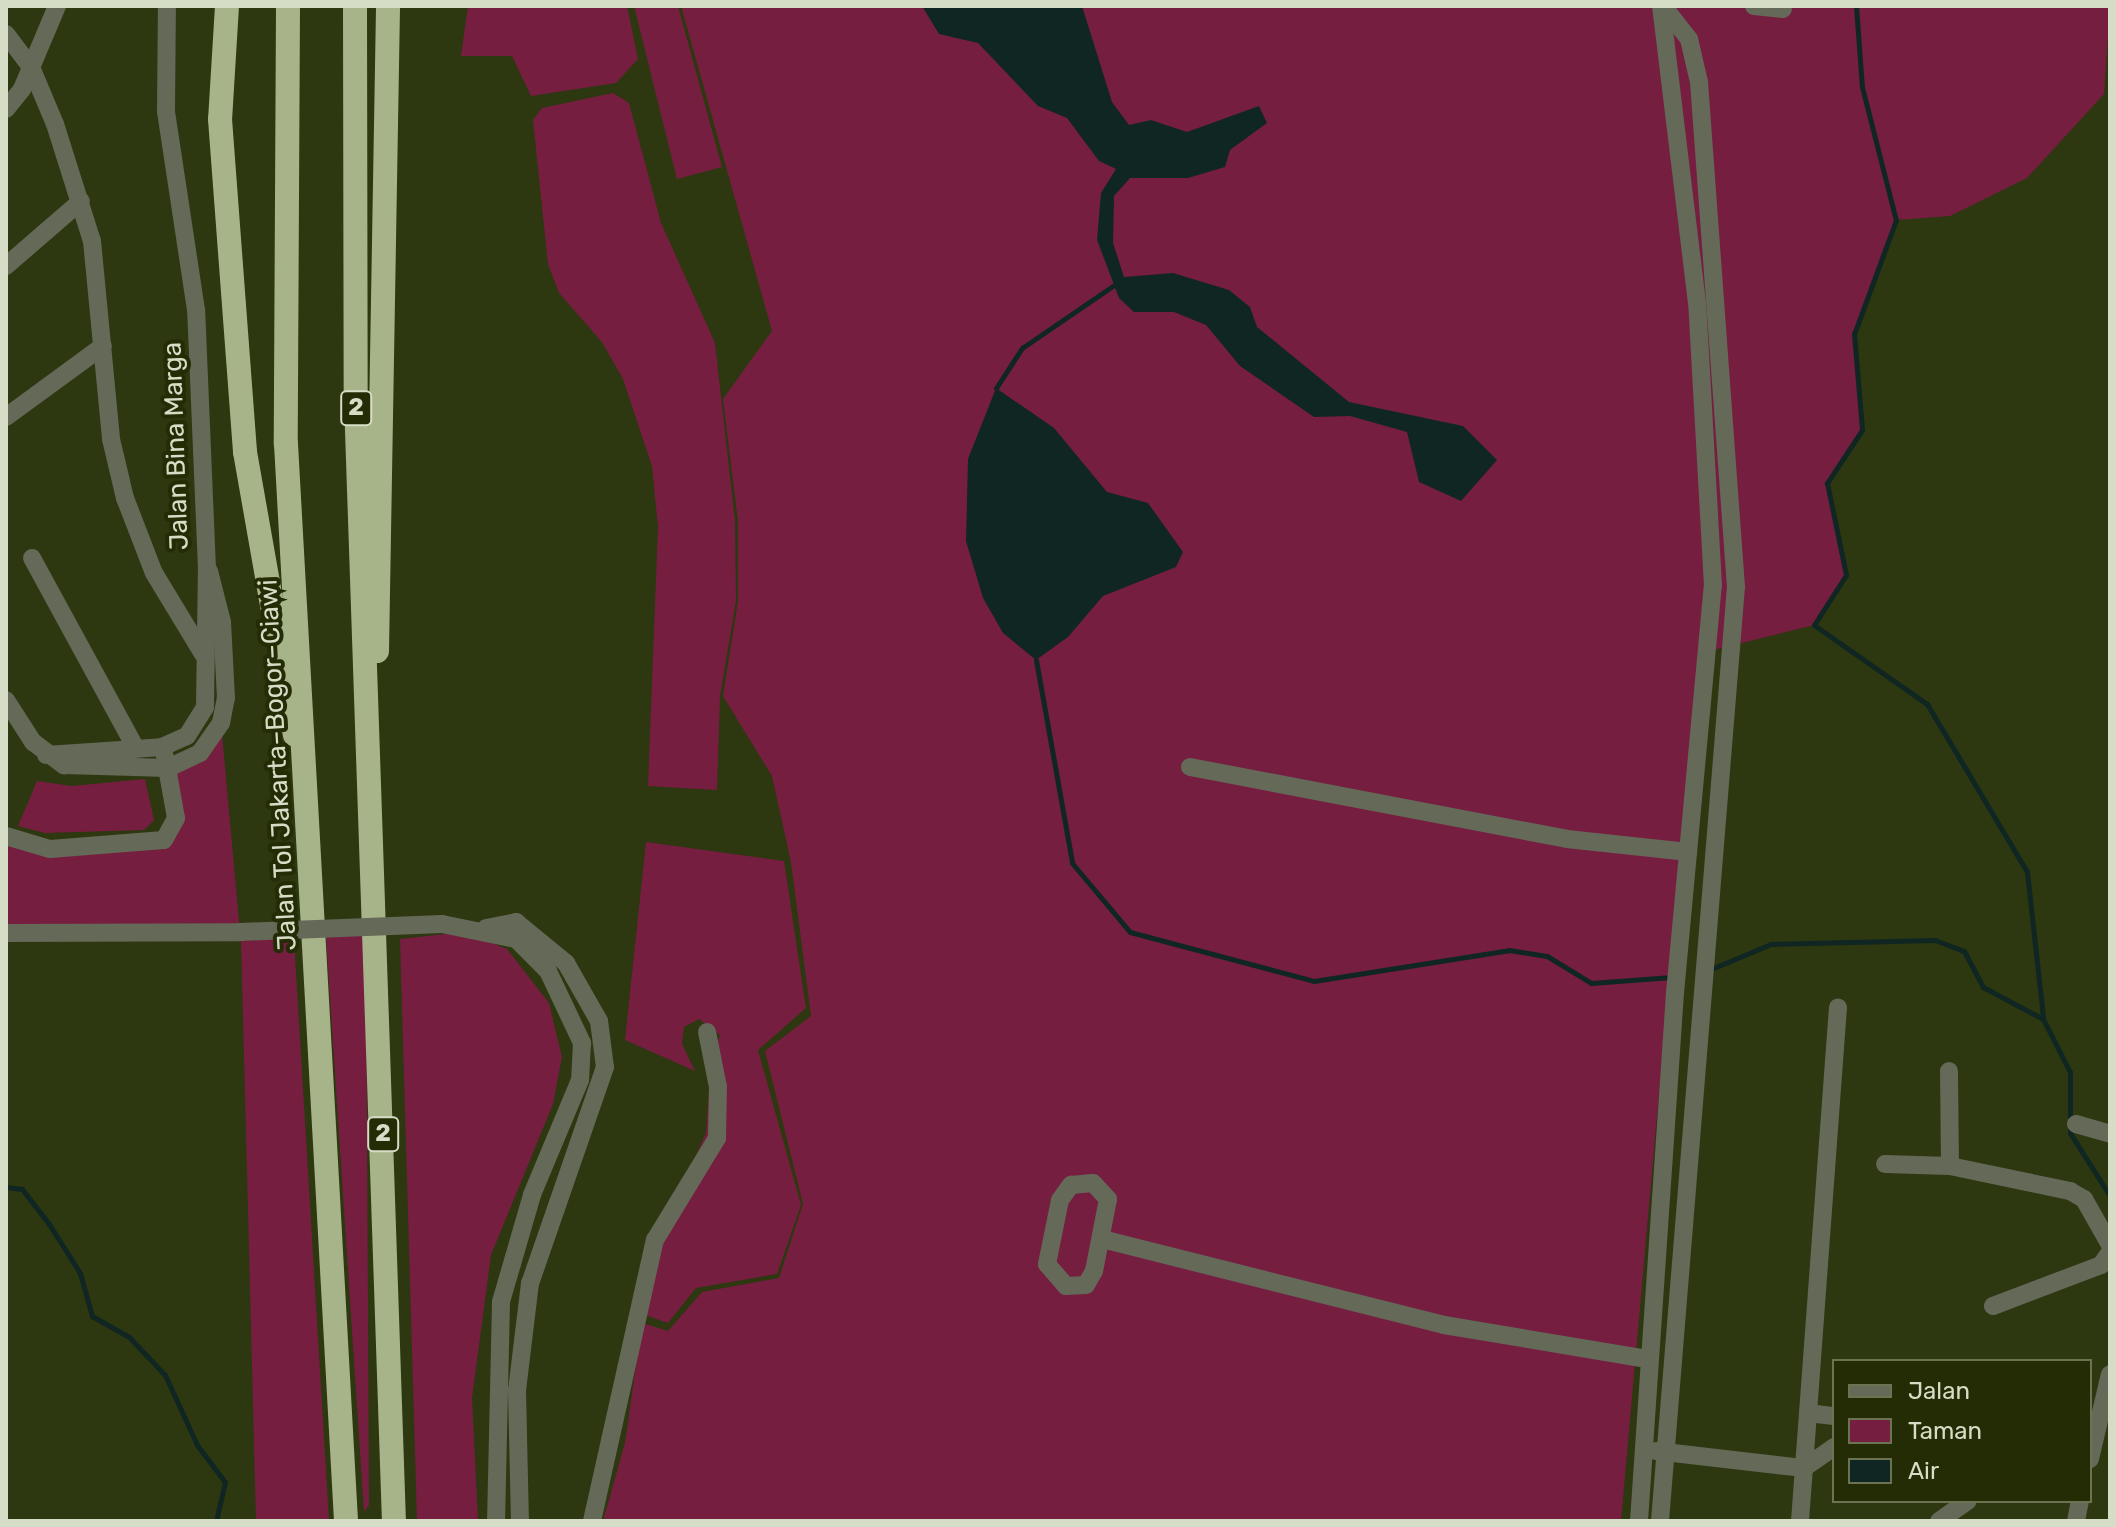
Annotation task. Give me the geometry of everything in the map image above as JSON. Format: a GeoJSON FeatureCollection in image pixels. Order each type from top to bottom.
{"type":"FeatureCollection","features":[{"type":"Feature","properties":{"kind":"highway"},"geometry":{"type":"LineString","coordinates":[[227,6],[220,119],[245,452],[309,791]]}},
{"type":"Feature","properties":{"kind":"highway","name":"Jalan Tol Jakarta–Bogor–Ciawi"},"geometry":{"type":"LineString","coordinates":[[288,6],[286,444],[309,791],[346,1521]]}},
{"type":"Feature","properties":{"kind":"highway","name":"2"},"geometry":{"type":"LineString","coordinates":[[355,6],[368,747],[394,1521]]}},
{"type":"Feature","properties":{"kind":"highway"},"geometry":{"type":"LineString","coordinates":[[368,747],[382,601],[388,6]]}},
{"type":"Feature","properties":{"kind":"street"},"geometry":{"type":"LineString","coordinates":[[6,109],[31,67],[57,6]]}},
{"type":"Feature","properties":{"kind":"street","name":"Jalan Bina Marga"},"geometry":{"type":"LineString","coordinates":[[46,755],[162,747],[187,736],[202,715],[207,569],[195,295],[164,88],[167,6]]}},
{"type":"Feature","properties":{"kind":"street"},"geometry":{"type":"LineString","coordinates":[[1639,1521],[1647,1359],[1678,953],[1713,586],[1697,303],[1662,6]]}},
{"type":"Feature","properties":{"kind":"street"},"geometry":{"type":"LineString","coordinates":[[1660,1521],[1702,955],[1722,776],[1736,587],[1699,82],[1689,39],[1662,6]]}},
{"type":"Feature","properties":{"kind":"street"},"geometry":{"type":"LineString","coordinates":[[1754,6],[1783,9]]}},
{"type":"Feature","properties":{"kind":"street"},"geometry":{"type":"LineString","coordinates":[[6,34],[31,67],[81,201],[100,277],[103,346],[125,498],[154,573],[203,656]]}},
{"type":"Feature","properties":{"kind":"street"},"geometry":{"type":"LineString","coordinates":[[6,266],[81,201]]}},
{"type":"Feature","properties":{"kind":"street"},"geometry":{"type":"LineString","coordinates":[[6,417],[103,346]]}},
{"type":"Feature","properties":{"kind":"street"},"geometry":{"type":"LineString","coordinates":[[32,558],[136,749]]}},
{"type":"Feature","properties":{"kind":"street"},"geometry":{"type":"LineString","coordinates":[[6,700],[46,755],[83,769],[168,768],[209,745],[225,711],[222,622],[207,569]]}},
{"type":"Feature","properties":{"kind":"street"},"geometry":{"type":"LineString","coordinates":[[1713,586],[1736,587]]}},
{"type":"Feature","properties":{"kind":"street"},"geometry":{"type":"LineString","coordinates":[[6,836],[50,849],[164,840],[176,818],[162,747]]}},
{"type":"Feature","properties":{"kind":"street"},"geometry":{"type":"LineString","coordinates":[[1190,767],[1567,839],[1688,852]]}},
{"type":"Feature","properties":{"kind":"street"},"geometry":{"type":"LineString","coordinates":[[1696,775],[1722,776]]}},
{"type":"Feature","properties":{"kind":"street"},"geometry":{"type":"LineString","coordinates":[[484,929],[516,922],[566,963],[599,1021],[605,1067],[530,1283],[517,1391],[520,1521]]}},
{"type":"Feature","properties":{"kind":"street"},"geometry":{"type":"LineString","coordinates":[[6,933],[240,932],[442,924],[484,929],[516,939],[548,971],[580,1029],[583,1057],[501,1302],[496,1521]]}},
{"type":"Feature","properties":{"kind":"street"},"geometry":{"type":"LineString","coordinates":[[1800,1521],[1838,1007]]}},
{"type":"Feature","properties":{"kind":"street"},"geometry":{"type":"LineString","coordinates":[[592,1521],[655,1240],[717,1138],[718,1087],[707,1032]]}},
{"type":"Feature","properties":{"kind":"street"},"geometry":{"type":"LineString","coordinates":[[1949,1071],[1950,1166]]}},
{"type":"Feature","properties":{"kind":"street"},"geometry":{"type":"LineString","coordinates":[[2076,1124],[2110,1134]]}},
{"type":"Feature","properties":{"kind":"street"},"geometry":{"type":"LineString","coordinates":[[1885,1164],[1950,1166],[2070,1191],[2084,1199],[2110,1245]]}},
{"type":"Feature","properties":{"kind":"street"},"geometry":{"type":"LineString","coordinates":[[1093,1183],[1107,1194],[1102,1239],[1086,1285],[1066,1286],[1049,1274],[1060,1200],[1071,1185],[1093,1183]]}},
{"type":"Feature","properties":{"kind":"street"},"geometry":{"type":"LineString","coordinates":[[1102,1239],[1444,1325],[1647,1359]]}},
{"type":"Feature","properties":{"kind":"street"},"geometry":{"type":"LineString","coordinates":[[1993,1306],[2107,1265]]}},
{"type":"Feature","properties":{"kind":"street"},"geometry":{"type":"LineString","coordinates":[[2092,1450],[2110,1374]]}},
{"type":"Feature","properties":{"kind":"street"},"geometry":{"type":"LineString","coordinates":[[1808,1413],[1832,1416]]}},
{"type":"Feature","properties":{"kind":"street"},"geometry":{"type":"LineString","coordinates":[[1644,1449],[1804,1468],[1832,1448]]}},
{"type":"Feature","properties":{"kind":"street"},"geometry":{"type":"LineString","coordinates":[[1939,1521],[1965,1503]]}},
{"type":"Feature","properties":{"kind":"green space"},"geometry":{"type":"Polygon","coordinates":[[[468,6],[627,6],[638,59],[616,83],[531,96],[512,56],[461,56],[468,6]]]}},
{"type":"Feature","properties":{"kind":"green space"},"geometry":{"type":"Polygon","coordinates":[[[634,6],[678,6],[722,167],[677,179],[634,6]]]}},
{"type":"Feature","properties":{"kind":"green space"},"geometry":{"type":"Polygon","coordinates":[[[681,6],[2110,6],[2104,94],[2027,178],[1950,216],[1896,220],[1854,334],[1862,430],[1827,483],[1846,575],[1814,625],[1698,654],[1621,1521],[603,1521],[625,1443],[642,1323],[668,1331],[702,1292],[779,1278],[803,1204],[765,1051],[811,1016],[791,862],[772,776],[723,696],[738,601],[738,521],[723,399],[772,331],[681,6]]]}},
{"type":"Feature","properties":{"kind":"green space"},"geometry":{"type":"Polygon","coordinates":[[[613,93],[629,103],[661,223],[715,343],[735,521],[736,601],[720,696],[717,790],[648,786],[658,527],[652,466],[623,379],[602,342],[559,293],[548,264],[533,120],[542,108],[613,93]]]}},
{"type":"Feature","properties":{"kind":"green space"},"geometry":{"type":"Polygon","coordinates":[[[221,723],[240,932],[6,933],[6,836],[32,846],[170,834],[168,768],[221,723]]]}},
{"type":"Feature","properties":{"kind":"green space"},"geometry":{"type":"Polygon","coordinates":[[[145,779],[154,820],[144,830],[45,833],[18,826],[37,781],[72,786],[145,779]]]}},
{"type":"Feature","properties":{"kind":"green space"},"geometry":{"type":"Polygon","coordinates":[[[646,842],[784,861],[806,1008],[758,1050],[801,1205],[777,1274],[696,1288],[668,1323],[645,1315],[665,1225],[706,1133],[711,1061],[720,1035],[699,1019],[684,1027],[682,1044],[695,1071],[625,1040],[646,842]]]}},
{"type":"Feature","properties":{"kind":"green space"},"geometry":{"type":"Polygon","coordinates":[[[464,932],[507,949],[549,1003],[562,1057],[553,1104],[491,1255],[472,1398],[478,1521],[417,1521],[400,939],[464,932]]]}},
{"type":"Feature","properties":{"kind":"green space"},"geometry":{"type":"Polygon","coordinates":[[[366,935],[369,1505],[364,1512],[326,937],[366,935]]]}},
{"type":"Feature","properties":{"kind":"green space"},"geometry":{"type":"Polygon","coordinates":[[[241,939],[294,939],[329,1521],[256,1521],[241,939]]]}},
{"type":"Feature","properties":{"kind":"water"},"geometry":{"type":"Polygon","coordinates":[[[922,6],[1082,6],[1112,102],[1129,125],[1151,120],[1187,132],[1259,106],[1267,123],[1230,150],[1225,167],[1188,178],[1130,178],[1114,196],[1113,243],[1124,277],[1173,273],[1229,290],[1250,307],[1257,327],[1349,402],[1463,426],[1497,460],[1461,501],[1419,482],[1407,432],[1350,416],[1314,417],[1240,366],[1206,325],[1174,312],[1134,312],[1119,298],[1097,240],[1101,193],[1116,169],[1099,161],[1067,118],[1038,106],[978,43],[939,34],[922,6]]]}},
{"type":"Feature","properties":{"kind":"water"},"geometry":{"type":"Polygon","coordinates":[[[996,388],[1054,428],[1107,492],[1148,503],[1183,552],[1176,567],[1103,596],[1068,637],[1036,660],[1003,633],[983,598],[966,541],[968,459],[996,388]]]}},
{"type":"Feature","properties":{"kind":"waterway"},"geometry":{"type":"LineString","coordinates":[[1856,6],[1862,87],[1896,220],[1854,334],[1862,430],[1827,483],[1846,575],[1814,625],[1927,704],[2027,872],[2043,1018]]}},
{"type":"Feature","properties":{"kind":"waterway"},"geometry":{"type":"LineString","coordinates":[[996,388],[1022,348],[1114,285]]}},
{"type":"Feature","properties":{"kind":"waterway"},"geometry":{"type":"LineString","coordinates":[[1036,660],[1072,863],[1130,932],[1314,981],[1509,950],[1547,956],[1591,983],[1672,977]]}},
{"type":"Feature","properties":{"kind":"waterway"},"geometry":{"type":"LineString","coordinates":[[1709,970],[1771,944],[1935,940],[1964,951],[1983,987],[2043,1019],[2070,1072],[2070,1133],[2110,1196]]}},
{"type":"Feature","properties":{"kind":"waterway"},"geometry":{"type":"LineString","coordinates":[[6,1187],[22,1189],[49,1224],[80,1273],[92,1316],[129,1337],[165,1375],[197,1445],[225,1482],[216,1521]]}}]}
